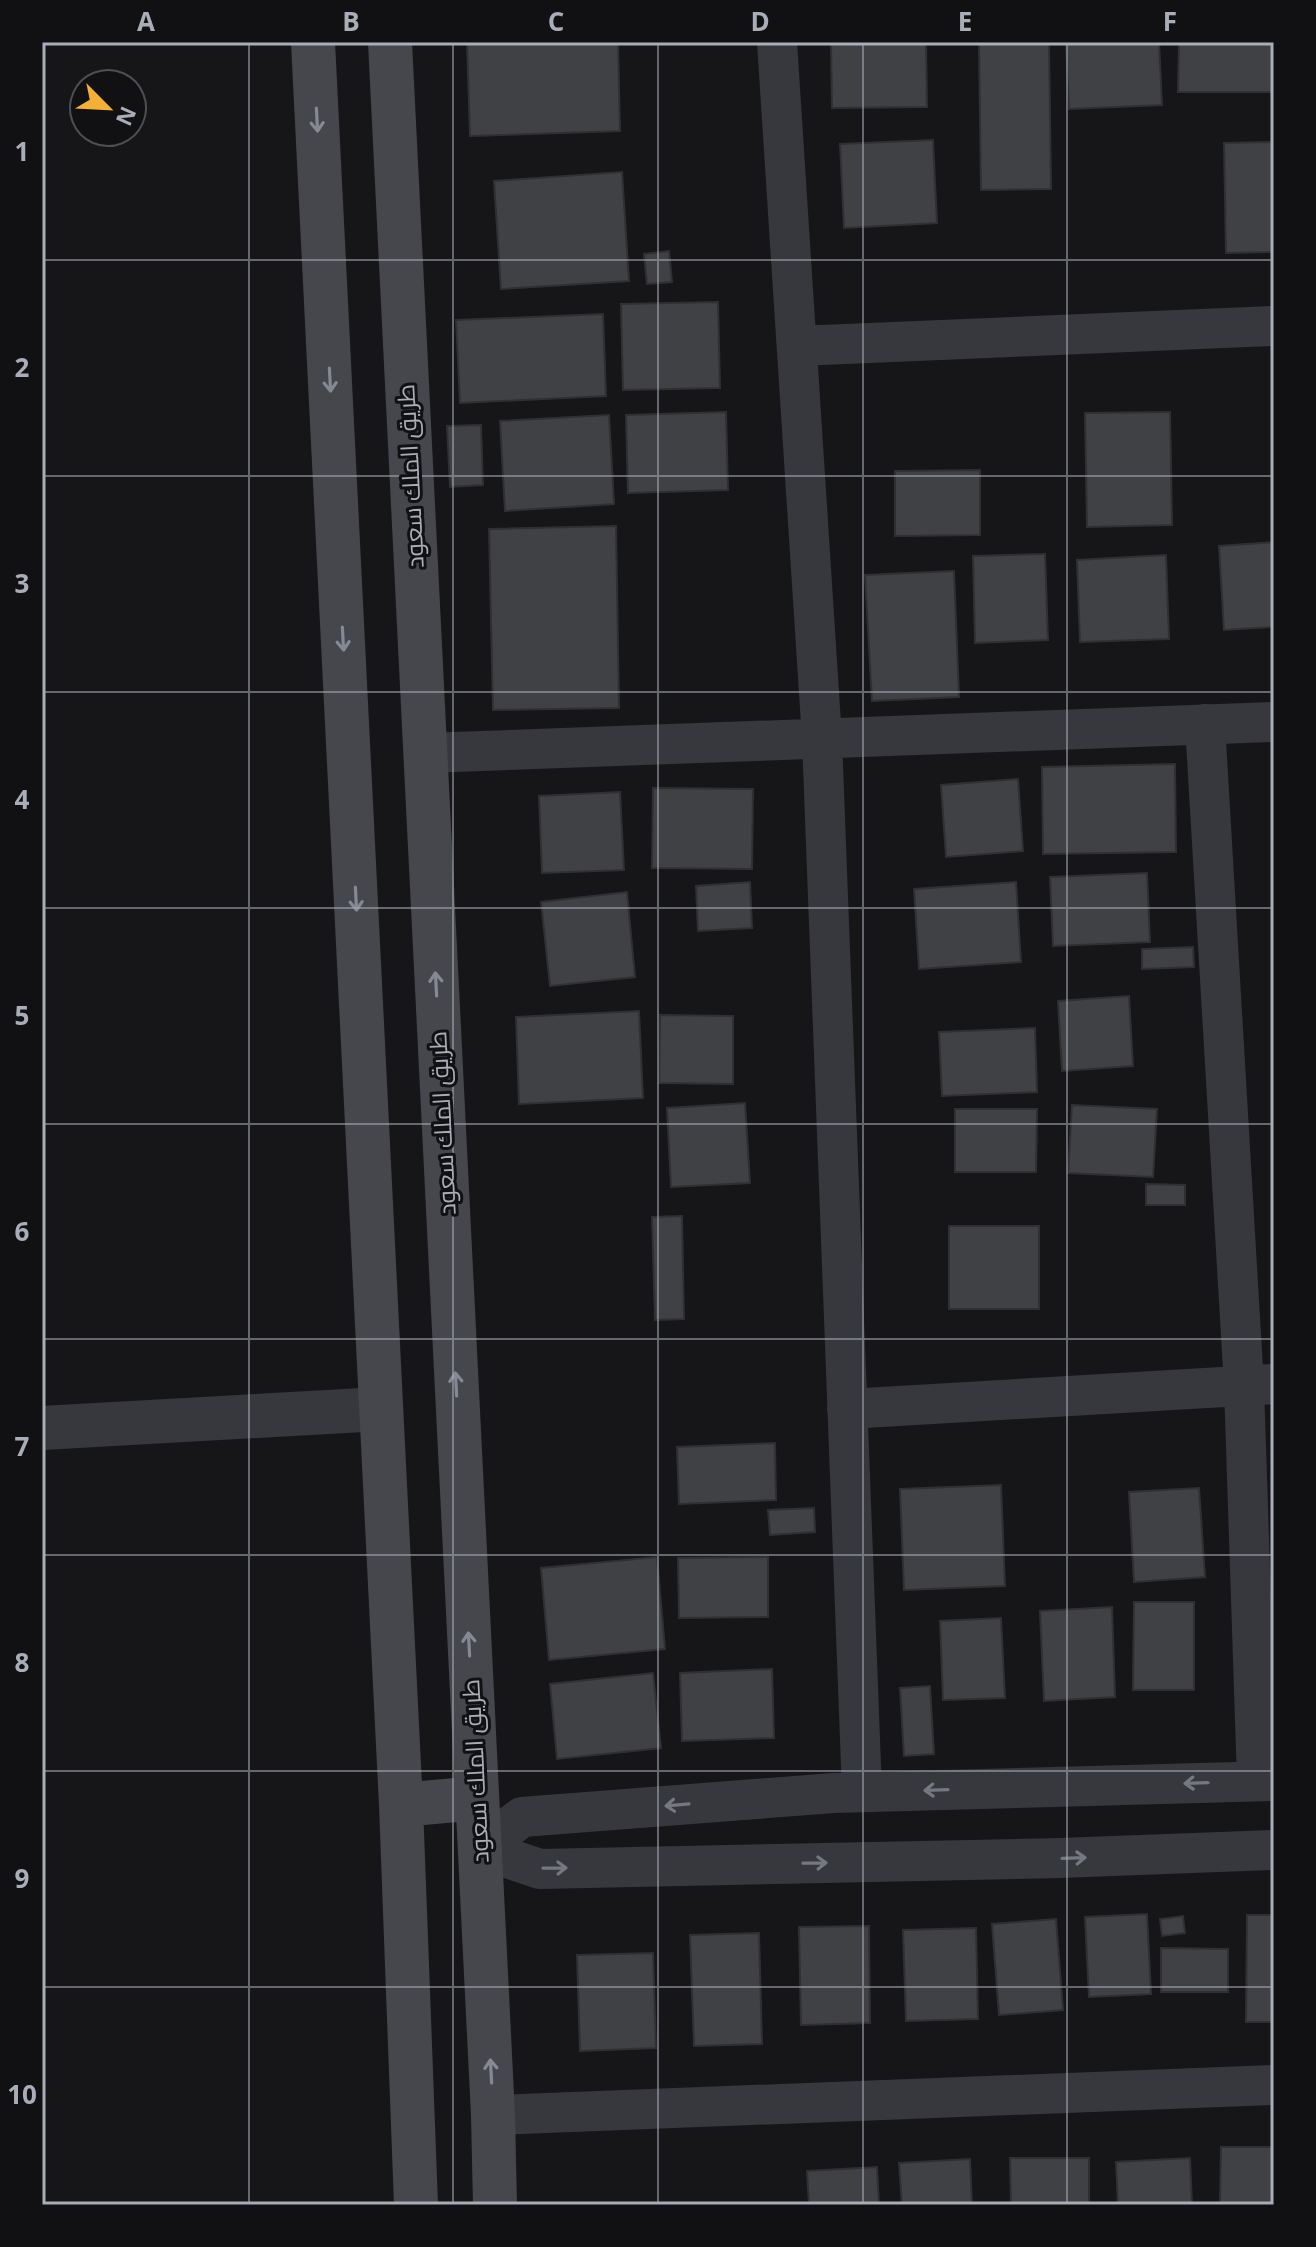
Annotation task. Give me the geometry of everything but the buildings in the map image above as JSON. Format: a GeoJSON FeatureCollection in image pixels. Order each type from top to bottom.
{"type":"FeatureCollection","features":[{"type":"Feature","properties":{"kind":"main road"},"geometry":{"type":"LineString","coordinates":[[313,42],[401,1805],[416,2205]]}},
{"type":"Feature","properties":{"kind":"main road","name":"طريق الملك سعود"},"geometry":{"type":"LineString","coordinates":[[390,42],[495,2205]]}},
{"type":"Feature","properties":{"kind":"main road"},"geometry":{"type":"LineString","coordinates":[[401,1805],[477,1798]]}},
{"type":"Feature","properties":{"kind":"street"},"geometry":{"type":"LineString","coordinates":[[777,42],[822,739],[862,1792]]}},
{"type":"Feature","properties":{"kind":"street"},"geometry":{"type":"LineString","coordinates":[[797,346],[1274,326]]}},
{"type":"Feature","properties":{"kind":"street"},"geometry":{"type":"LineString","coordinates":[[425,753],[1274,722]]}},
{"type":"Feature","properties":{"kind":"street"},"geometry":{"type":"LineString","coordinates":[[480,1849],[522,1817],[862,1792],[1265,1781],[1259,1385],[1205,724]]}},
{"type":"Feature","properties":{"kind":"street"},"geometry":{"type":"LineString","coordinates":[[847,1409],[1259,1385]]}},
{"type":"Feature","properties":{"kind":"street"},"geometry":{"type":"LineString","coordinates":[[42,1428],[381,1409]]}},
{"type":"Feature","properties":{"kind":"street"},"geometry":{"type":"LineString","coordinates":[[480,1849],[540,1869],[1044,1859],[1274,1850]]}},
{"type":"Feature","properties":{"kind":"street"},"geometry":{"type":"LineString","coordinates":[[493,2115],[1274,2085]]}}]}
